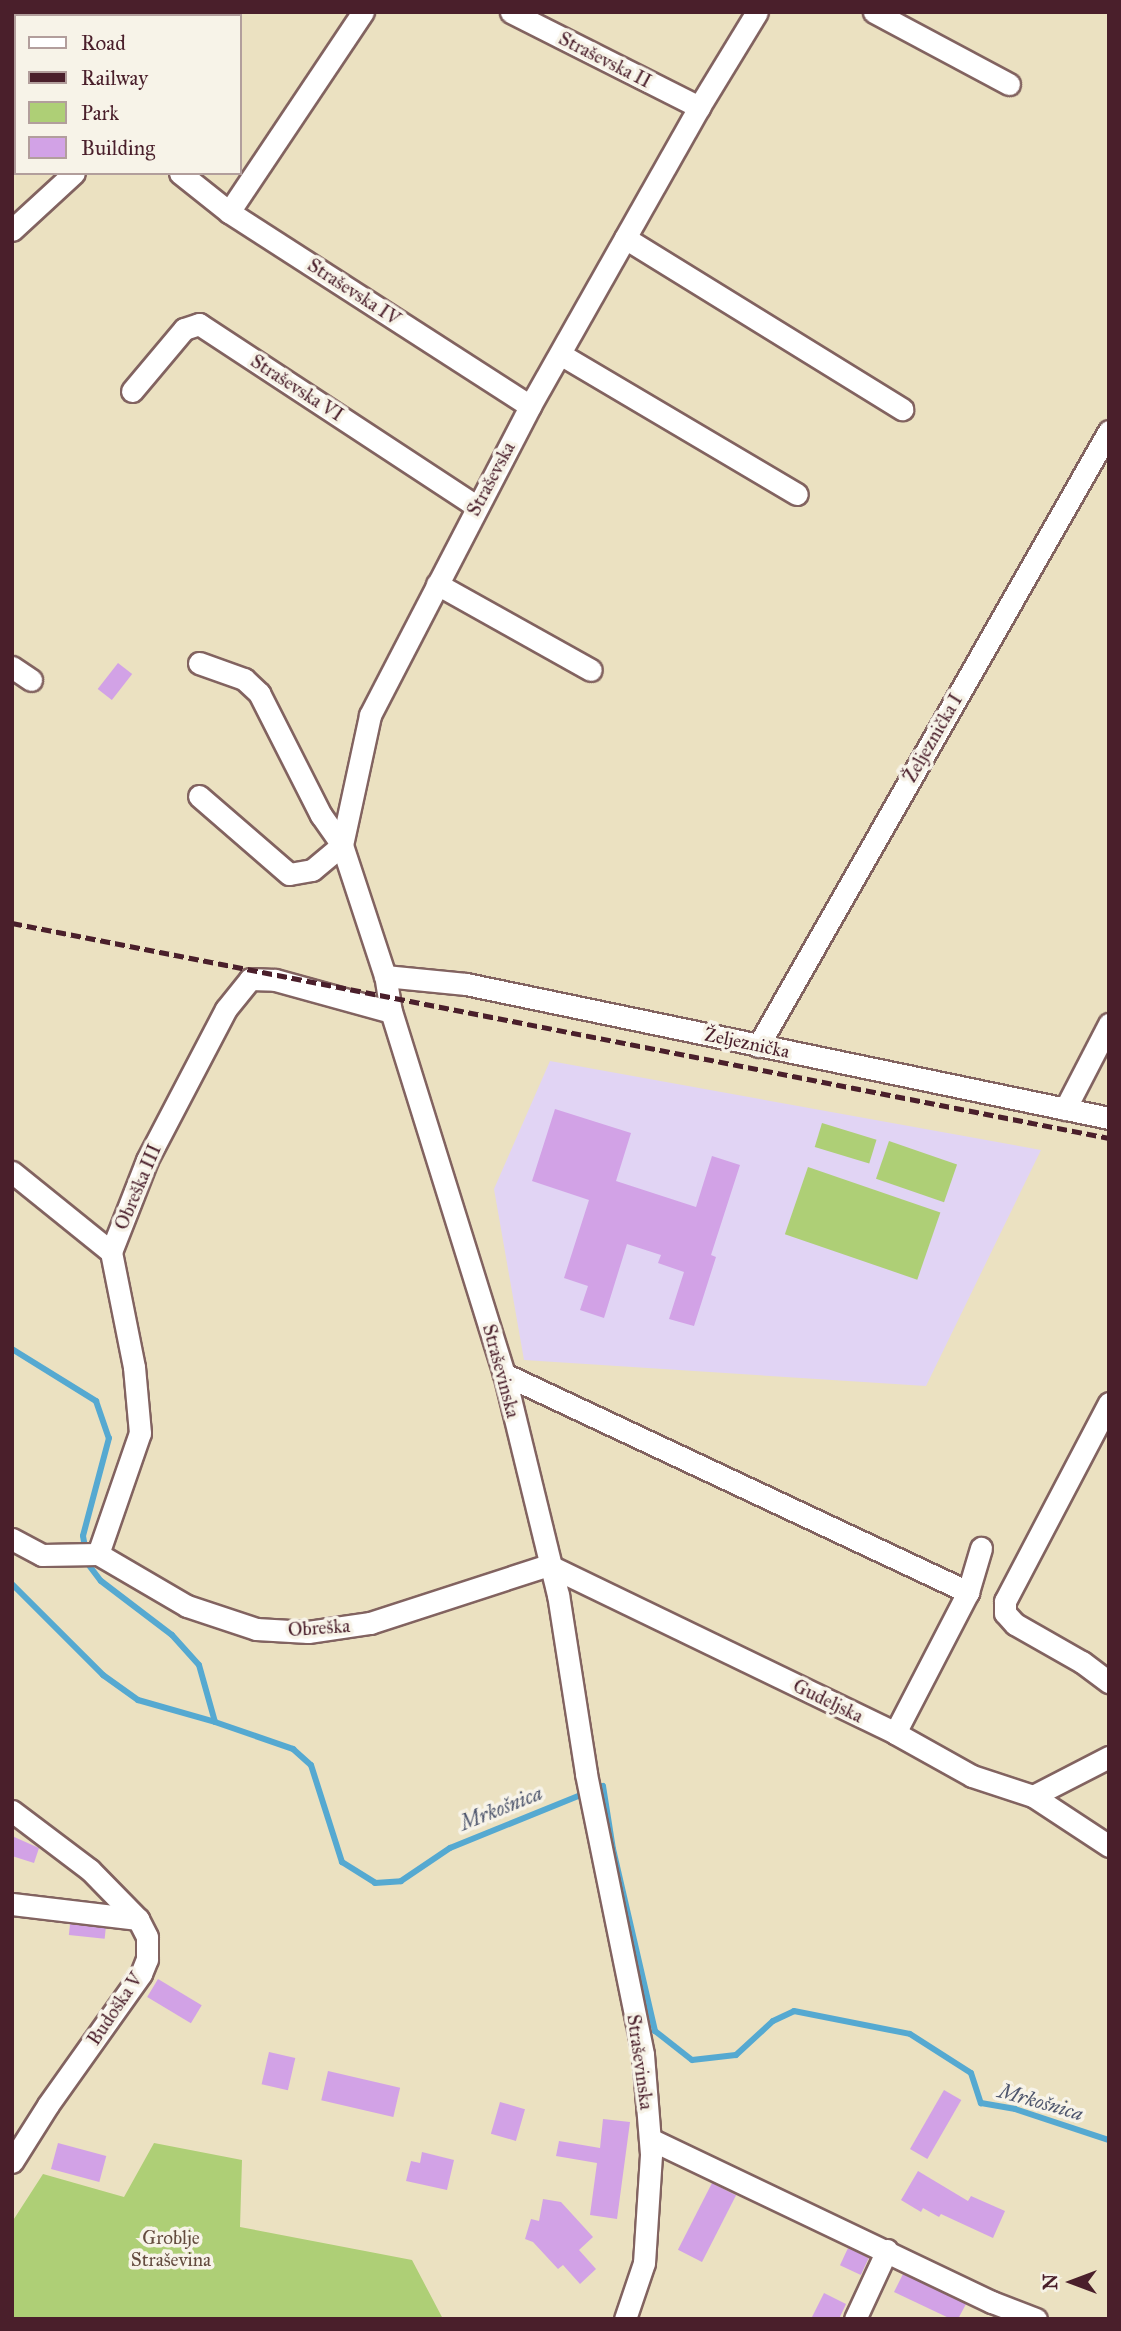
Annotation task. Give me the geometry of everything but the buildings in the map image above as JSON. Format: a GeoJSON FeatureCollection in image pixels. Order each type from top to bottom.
{"type":"FeatureCollection","features":[{"type":"Feature","properties":{"kind":"street"},"geometry":{"type":"LineString","coordinates":[[229,212],[363,12]]}},
{"type":"Feature","properties":{"kind":"street","name":"Straševska II"},"geometry":{"type":"LineString","coordinates":[[511,12],[699,107]]}},
{"type":"Feature","properties":{"kind":"street","name":"Straševska"},"geometry":{"type":"LineString","coordinates":[[342,845],[370,715],[530,406],[699,107],[757,12]]}},
{"type":"Feature","properties":{"kind":"street"},"geometry":{"type":"LineString","coordinates":[[874,12],[1009,84]]}},
{"type":"Feature","properties":{"kind":"street"},"geometry":{"type":"LineString","coordinates":[[12,230],[72,175]]}},
{"type":"Feature","properties":{"kind":"street","name":"Straševska IV"},"geometry":{"type":"LineString","coordinates":[[183,175],[229,212],[530,406]]}},
{"type":"Feature","properties":{"kind":"street"},"geometry":{"type":"LineString","coordinates":[[625,238],[902,409]]}},
{"type":"Feature","properties":{"kind":"street","name":"Straševska VI"},"geometry":{"type":"LineString","coordinates":[[132,391],[184,329],[199,324],[476,506]]}},
{"type":"Feature","properties":{"kind":"street"},"geometry":{"type":"LineString","coordinates":[[560,354],[797,494]]}},
{"type":"Feature","properties":{"kind":"street","name":"Željeznička I"},"geometry":{"type":"LineString","coordinates":[[758,1045],[1109,431]]}},
{"type":"Feature","properties":{"kind":"street"},"geometry":{"type":"LineString","coordinates":[[437,584],[591,670]]}},
{"type":"Feature","properties":{"kind":"street"},"geometry":{"type":"LineString","coordinates":[[199,663],[244,679],[259,693],[321,815],[342,845],[385,976]]}},
{"type":"Feature","properties":{"kind":"street"},"geometry":{"type":"LineString","coordinates":[[12,667],[31,680]]}},
{"type":"Feature","properties":{"kind":"street"},"geometry":{"type":"LineString","coordinates":[[199,796],[289,874],[312,870],[342,845]]}},
{"type":"Feature","properties":{"kind":"street","name":"Željeznička"},"geometry":{"type":"LineString","coordinates":[[385,976],[466,984],[1109,1118]]}},
{"type":"Feature","properties":{"kind":"street","name":"Straševinska"},"geometry":{"type":"LineString","coordinates":[[385,976],[391,1012],[504,1374],[548,1565],[558,1595],[586,1773],[643,2054],[650,2139],[645,2263],[625,2319]]}},
{"type":"Feature","properties":{"kind":"street","name":"Obreška III"},"geometry":{"type":"LineString","coordinates":[[98,1554],[140,1433],[134,1367],[111,1252],[147,1160],[226,1009],[250,979],[275,981],[391,1012]]}},
{"type":"Feature","properties":{"kind":"street"},"geometry":{"type":"LineString","coordinates":[[1065,1110],[1109,1024]]}},
{"type":"Feature","properties":{"kind":"street"},"geometry":{"type":"LineString","coordinates":[[12,1172],[111,1252]]}},
{"type":"Feature","properties":{"kind":"street"},"geometry":{"type":"LineString","coordinates":[[504,1374],[968,1591]]}},
{"type":"Feature","properties":{"kind":"street"},"geometry":{"type":"LineString","coordinates":[[1109,1403],[1005,1601],[1005,1613],[1026,1631],[1082,1662],[1109,1682]]}},
{"type":"Feature","properties":{"kind":"street"},"geometry":{"type":"LineString","coordinates":[[12,1539],[42,1555],[98,1554]]}},
{"type":"Feature","properties":{"kind":"street"},"geometry":{"type":"LineString","coordinates":[[895,1733],[968,1591],[981,1548]]}},
{"type":"Feature","properties":{"kind":"street","name":"Obreška"},"geometry":{"type":"LineString","coordinates":[[98,1554],[187,1606],[256,1629],[308,1632],[370,1623],[548,1565]]}},
{"type":"Feature","properties":{"kind":"street","name":"Gudeljska"},"geometry":{"type":"LineString","coordinates":[[548,1565],[895,1733],[972,1776],[1033,1796],[1109,1846]]}},
{"type":"Feature","properties":{"kind":"street"},"geometry":{"type":"LineString","coordinates":[[1033,1796],[1109,1757]]}},
{"type":"Feature","properties":{"kind":"street","name":"Budoška V"},"geometry":{"type":"LineString","coordinates":[[12,1811],[90,1870],[138,1919],[147,1937],[147,1959],[141,1974],[48,2105],[12,2162]]}},
{"type":"Feature","properties":{"kind":"street"},"geometry":{"type":"LineString","coordinates":[[12,1904],[138,1919]]}},
{"type":"Feature","properties":{"kind":"street"},"geometry":{"type":"LineString","coordinates":[[650,2139],[992,2302],[1036,2319]]}},
{"type":"Feature","properties":{"kind":"street"},"geometry":{"type":"LineString","coordinates":[[855,2319],[887,2250]]}},
{"type":"Feature","properties":{"kind":"shaded area"},"geometry":{"type":"Polygon","coordinates":[[[550,1061],[1041,1150],[926,1386],[524,1360],[494,1189],[550,1061]]]}},
{"type":"Feature","properties":{"kind":"green space"},"geometry":{"type":"Polygon","coordinates":[[[822,1123],[877,1140],[869,1164],[815,1147],[822,1123]]]}},
{"type":"Feature","properties":{"kind":"green space"},"geometry":{"type":"Polygon","coordinates":[[[889,1141],[957,1164],[944,1202],[876,1179],[889,1141]]]}},
{"type":"Feature","properties":{"kind":"green space"},"geometry":{"type":"Polygon","coordinates":[[[808,1167],[940,1213],[917,1280],[785,1234],[808,1167]]]}},
{"type":"Feature","properties":{"kind":"green space","name":"Groblje Straševina"},"geometry":{"type":"Polygon","coordinates":[[[154,2143],[242,2160],[240,2227],[412,2260],[443,2319],[12,2319],[12,2222],[43,2174],[124,2197],[154,2143]]]}},
{"type":"Feature","properties":{"kind":"waterway","name":"Mrkošnica"},"geometry":{"type":"LineString","coordinates":[[12,1349],[96,1401],[109,1438],[83,1536],[88,1564],[101,1581],[172,1635],[199,1665],[215,1722],[293,1749],[311,1765],[342,1862],[375,1883],[401,1881],[450,1848],[603,1786],[613,1849],[655,2031],[692,2060],[736,2055],[773,2021],[794,2011],[910,2034],[971,2073],[981,2103],[1015,2109],[1109,2140]]}},
{"type":"Feature","properties":{"kind":"waterway"},"geometry":{"type":"LineString","coordinates":[[12,1584],[103,1675],[138,1700],[215,1722]]}},
{"type":"Feature","properties":{"kind":"railway"},"geometry":{"type":"LineString","coordinates":[[12,923],[1109,1138]]}}]}
